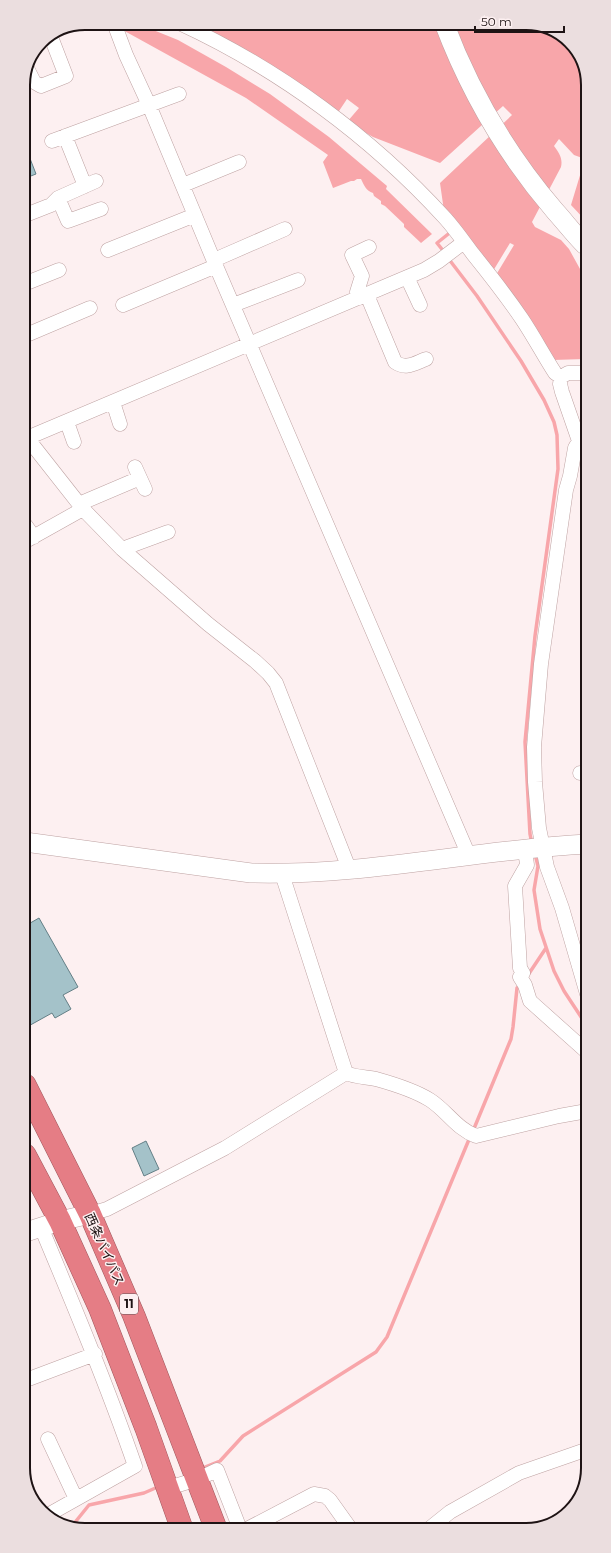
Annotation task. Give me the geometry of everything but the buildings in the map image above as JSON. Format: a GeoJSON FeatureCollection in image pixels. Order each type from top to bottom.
{"type":"FeatureCollection","features":[{"type":"Feature","properties":{"kind":"highway","name":"西条バイパス"},"geometry":{"type":"LineString","coordinates":[[30,1096],[90,1214],[149,1353],[214,1523]]}},
{"type":"Feature","properties":{"kind":"highway","name":"11"},"geometry":{"type":"LineString","coordinates":[[30,1173],[42,1227],[100,1309],[168,1488],[179,1523]]}},
{"type":"Feature","properties":{"kind":"street"},"geometry":{"type":"LineString","coordinates":[[117,30],[469,856]]}},
{"type":"Feature","properties":{"kind":"street"},"geometry":{"type":"LineString","coordinates":[[194,30],[253,62],[296,89],[371,146],[446,219],[458,246],[505,295],[522,319],[555,373],[561,377]]}},
{"type":"Feature","properties":{"kind":"street"},"geometry":{"type":"LineString","coordinates":[[447,30],[469,82],[492,125],[537,190],[581,240]]}},
{"type":"Feature","properties":{"kind":"street"},"geometry":{"type":"LineString","coordinates":[[31,77],[34,82],[41,86],[66,76],[52,40]]}},
{"type":"Feature","properties":{"kind":"street"},"geometry":{"type":"LineString","coordinates":[[52,141],[179,94]]}},
{"type":"Feature","properties":{"kind":"street"},"geometry":{"type":"LineString","coordinates":[[30,213],[51,205],[58,198],[90,184],[65,136]]}},
{"type":"Feature","properties":{"kind":"street"},"geometry":{"type":"LineString","coordinates":[[182,185],[239,162]]}},
{"type":"Feature","properties":{"kind":"street"},"geometry":{"type":"LineString","coordinates":[[58,198],[68,222],[101,209]]}},
{"type":"Feature","properties":{"kind":"street"},"geometry":{"type":"LineString","coordinates":[[108,250],[195,215]]}},
{"type":"Feature","properties":{"kind":"street"},"geometry":{"type":"LineString","coordinates":[[123,305],[285,229]]}},
{"type":"Feature","properties":{"kind":"street"},"geometry":{"type":"LineString","coordinates":[[30,435],[67,422],[407,277],[439,261],[458,246]]}},
{"type":"Feature","properties":{"kind":"street"},"geometry":{"type":"LineString","coordinates":[[369,247],[352,255],[362,276],[357,292],[363,296],[395,362],[401,366],[407,366],[426,359]]}},
{"type":"Feature","properties":{"kind":"street"},"geometry":{"type":"LineString","coordinates":[[30,282],[59,270]]}},
{"type":"Feature","properties":{"kind":"street"},"geometry":{"type":"LineString","coordinates":[[407,277],[420,305]]}},
{"type":"Feature","properties":{"kind":"street"},"geometry":{"type":"LineString","coordinates":[[233,305],[298,280]]}},
{"type":"Feature","properties":{"kind":"street"},"geometry":{"type":"LineString","coordinates":[[30,333],[90,308]]}},
{"type":"Feature","properties":{"kind":"street"},"geometry":{"type":"LineString","coordinates":[[561,377],[568,373],[581,373]]}},
{"type":"Feature","properties":{"kind":"street"},"geometry":{"type":"LineString","coordinates":[[561,377],[560,384],[581,438]]}},
{"type":"Feature","properties":{"kind":"street"},"geometry":{"type":"LineString","coordinates":[[112,402],[120,424]]}},
{"type":"Feature","properties":{"kind":"street"},"geometry":{"type":"LineString","coordinates":[[67,422],[74,442]]}},
{"type":"Feature","properties":{"kind":"street"},"geometry":{"type":"LineString","coordinates":[[30,441],[81,506],[122,549],[208,624],[268,672],[276,683],[350,871]]}},
{"type":"Feature","properties":{"kind":"street"},"geometry":{"type":"LineString","coordinates":[[581,442],[575,448],[566,490],[541,671],[534,747],[538,828],[527,865],[515,886],[520,968],[523,974],[520,977],[525,985],[530,1001],[581,1047]]}},
{"type":"Feature","properties":{"kind":"street"},"geometry":{"type":"LineString","coordinates":[[30,539],[81,506],[140,478]]}},
{"type":"Feature","properties":{"kind":"street"},"geometry":{"type":"LineString","coordinates":[[122,549],[168,532]]}},
{"type":"Feature","properties":{"kind":"street"},"geometry":{"type":"LineString","coordinates":[[30,843],[251,874],[350,871],[533,847],[581,844]]}},
{"type":"Feature","properties":{"kind":"street"},"geometry":{"type":"LineString","coordinates":[[533,847],[547,868],[562,908],[581,971]]}},
{"type":"Feature","properties":{"kind":"street"},"geometry":{"type":"LineString","coordinates":[[282,874],[346,1073],[353,1076],[393,1084],[430,1100],[466,1132],[476,1136],[581,1112]]}},
{"type":"Feature","properties":{"kind":"street"},"geometry":{"type":"LineString","coordinates":[[53,1512],[135,1466],[95,1354],[42,1227],[107,1210],[224,1148],[346,1073]]}},
{"type":"Feature","properties":{"kind":"street"},"geometry":{"type":"LineString","coordinates":[[30,1378],[95,1354]]}},
{"type":"Feature","properties":{"kind":"street"},"geometry":{"type":"LineString","coordinates":[[48,1439],[76,1499]]}},
{"type":"Feature","properties":{"kind":"street"},"geometry":{"type":"LineString","coordinates":[[436,1523],[450,1512],[519,1473],[581,1451]]}},
{"type":"Feature","properties":{"kind":"street"},"geometry":{"type":"LineString","coordinates":[[168,1488],[198,1479],[217,1470],[238,1523]]}},
{"type":"Feature","properties":{"kind":"street"},"geometry":{"type":"LineString","coordinates":[[258,1523],[306,1498],[318,1494],[325,1496],[330,1500],[346,1523]]}},
{"type":"Feature","properties":{"kind":"shaded area"},"geometry":{"type":"Polygon","coordinates":[[[123,30],[153,30],[178,40],[270,94],[329,137],[387,186],[386,189],[432,234],[421,243],[404,227],[404,224],[381,204],[381,201],[374,196],[373,193],[364,186],[361,179],[357,179],[333,188],[323,162],[328,155],[246,98],[123,30]]]}},
{"type":"Feature","properties":{"kind":"shaded area"},"geometry":{"type":"Polygon","coordinates":[[[202,30],[530,30],[553,37],[572,54],[581,78],[581,158],[574,155],[559,139],[554,146],[561,158],[561,167],[532,222],[535,227],[561,240],[569,249],[581,271],[581,359],[553,360],[496,275],[514,245],[510,243],[493,271],[444,211],[440,183],[512,115],[503,106],[440,163],[373,137],[347,122],[359,108],[347,99],[337,114],[202,30]]]}},
{"type":"Feature","properties":{"kind":"shaded area"},"geometry":{"type":"Polygon","coordinates":[[[581,172],[581,216],[571,205],[581,172]]]}},
{"type":"Feature","properties":{"kind":"waterway"},"geometry":{"type":"LineString","coordinates":[[445,253],[437,243],[452,231]]}},
{"type":"Feature","properties":{"kind":"waterway"},"geometry":{"type":"LineString","coordinates":[[448,258],[477,296],[521,361],[544,400],[554,422],[557,435],[558,469],[535,636],[525,742],[530,834],[532,844]]}},
{"type":"Feature","properties":{"kind":"waterway"},"geometry":{"type":"LineString","coordinates":[[535,854],[538,866],[534,890],[540,929],[554,971],[564,991],[581,1017]]}},
{"type":"Feature","properties":{"kind":"waterway"},"geometry":{"type":"LineString","coordinates":[[528,975],[546,948]]}},
{"type":"Feature","properties":{"kind":"waterway"},"geometry":{"type":"LineString","coordinates":[[473,1131],[511,1039],[517,988],[520,985]]}},
{"type":"Feature","properties":{"kind":"waterway"},"geometry":{"type":"LineString","coordinates":[[200,1469],[220,1461],[243,1436],[376,1352],[387,1337],[470,1137]]}},
{"type":"Feature","properties":{"kind":"waterway"},"geometry":{"type":"LineString","coordinates":[[75,1522],[89,1505],[144,1493],[160,1486]]}}]}
